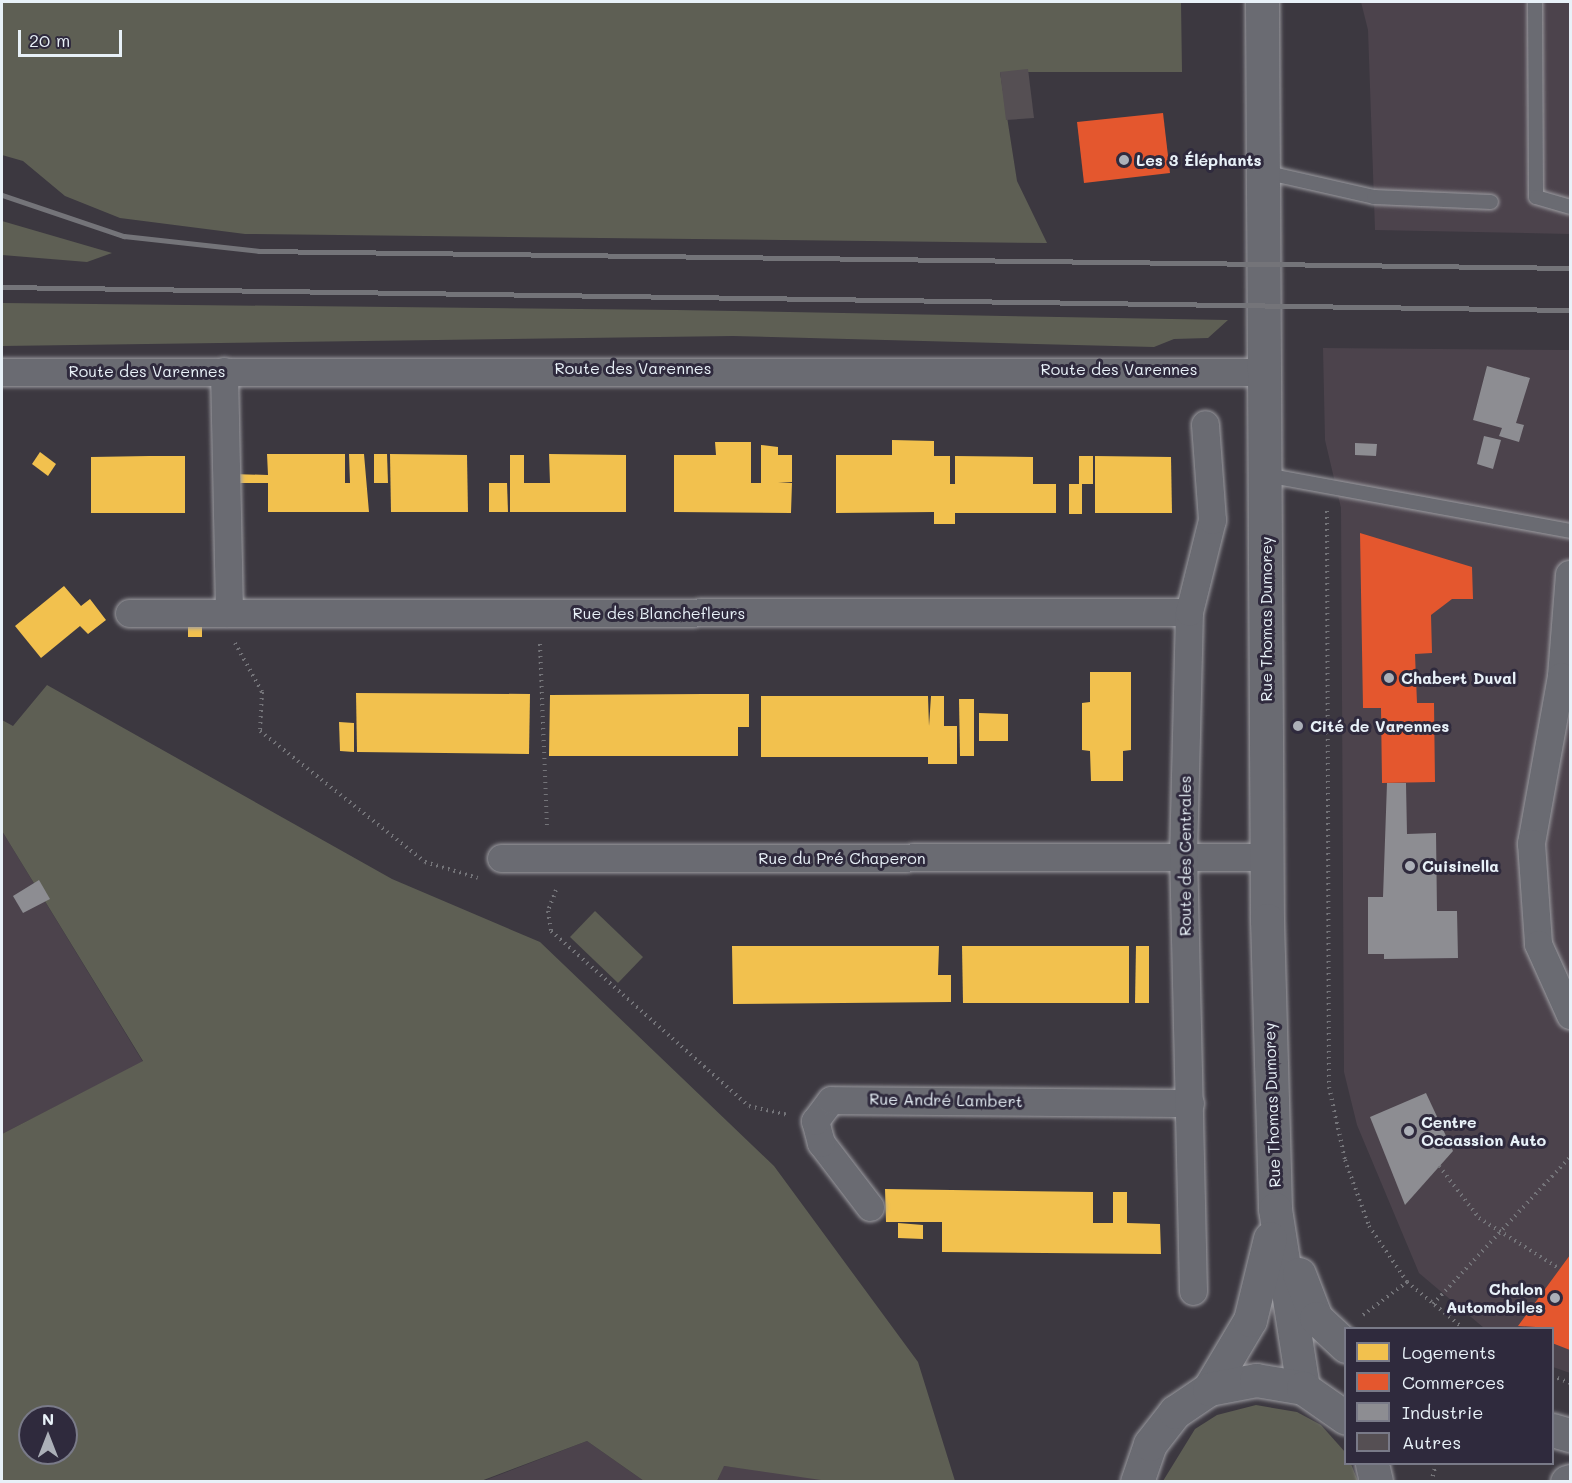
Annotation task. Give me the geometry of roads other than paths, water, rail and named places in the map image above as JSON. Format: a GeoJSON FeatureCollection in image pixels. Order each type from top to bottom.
{"type":"FeatureCollection","features":[{"type":"Feature","properties":{"kind":"street","name":"Rue Thomas Dumorey"},"geometry":{"type":"LineString","coordinates":[[1261,11],[1268,857],[1275,1209],[1303,1388]]}},
{"type":"Feature","properties":{"kind":"street"},"geometry":{"type":"LineString","coordinates":[[224,371],[229,613]]}},
{"type":"Feature","properties":{"kind":"street","name":"Route des Varennes"},"geometry":{"type":"LineString","coordinates":[[2,372],[1265,372]]}},
{"type":"Feature","properties":{"kind":"street","name":"Route des Centrales"},"geometry":{"type":"LineString","coordinates":[[1193,1291],[1183,857],[1189,612],[1212,520],[1205,424]]}},
{"type":"Feature","properties":{"kind":"street"},"geometry":{"type":"LineString","coordinates":[[1569,574],[1566,677],[1531,843],[1538,944],[1570,1016]]}},
{"type":"Feature","properties":{"kind":"street","name":"Rue des Blanchefleurs"},"geometry":{"type":"LineString","coordinates":[[129,613],[1189,612]]}},
{"type":"Feature","properties":{"kind":"street","name":"Rue du Pré Chaperon"},"geometry":{"type":"LineString","coordinates":[[501,858],[1268,857]]}},
{"type":"Feature","properties":{"kind":"street","name":"Rue André Lambert"},"geometry":{"type":"LineString","coordinates":[[870,1207],[821,1143],[815,1121],[831,1100],[859,1098],[1190,1104]]}},
{"type":"Feature","properties":{"kind":"street","name":"Rue Thomas Dumorey"},"geometry":{"type":"LineString","coordinates":[[1209,1389],[1250,1320],[1275,1209]]}},
{"type":"Feature","properties":{"kind":"street"},"geometry":{"type":"LineString","coordinates":[[1275,1209],[1316,1318],[1344,1344]]}},
{"type":"Feature","properties":{"kind":"street"},"geometry":{"type":"LineString","coordinates":[[1137,1482],[1150,1444],[1168,1420],[1209,1389],[1256,1380],[1303,1388],[1344,1417]]}},
{"type":"Feature","properties":{"kind":"street"},"geometry":{"type":"LineString","coordinates":[[1554,1431],[1570,1435]]}},
{"type":"Feature","properties":{"kind":"street"},"geometry":{"type":"LineString","coordinates":[[1554,1438],[1570,1435]]}},
{"type":"Feature","properties":{"kind":"street"},"geometry":{"type":"LineString","coordinates":[[1372,1465],[1376,1482]]}},
{"type":"Feature","properties":{"kind":"lane"},"geometry":{"type":"LineString","coordinates":[[1535,2],[1536,197],[1570,207]]}},
{"type":"Feature","properties":{"kind":"lane"},"geometry":{"type":"LineString","coordinates":[[1264,172],[1374,197],[1491,202]]}},
{"type":"Feature","properties":{"kind":"lane"},"geometry":{"type":"LineString","coordinates":[[1265,475],[1327,483],[1570,531]]}},
{"type":"Feature","properties":{"kind":"railway"},"geometry":{"type":"LineString","coordinates":[[2,195],[124,236],[259,251],[1570,268]]}},
{"type":"Feature","properties":{"kind":"railway"},"geometry":{"type":"LineString","coordinates":[[2,287],[1570,310]]}},
{"type":"Feature","properties":{"kind":"place","name":"Les 3 Éléphants"},"geometry":{"type":"Point","coordinates":[1124,160]}},
{"type":"Feature","properties":{"kind":"place","name":"Chabert Duval"},"geometry":{"type":"Point","coordinates":[1389,678]}},
{"type":"Feature","properties":{"kind":"place","name":"Cité de Varennes"},"geometry":{"type":"Point","coordinates":[1298,726]}},
{"type":"Feature","properties":{"kind":"place","name":"Cuisinella"},"geometry":{"type":"Point","coordinates":[1410,866]}},
{"type":"Feature","properties":{"kind":"place","name":"Centre Occassion Auto"},"geometry":{"type":"Point","coordinates":[1409,1131]}},
{"type":"Feature","properties":{"kind":"place","name":"Chalon Automobiles"},"geometry":{"type":"Point","coordinates":[1555,1298]}}]}
